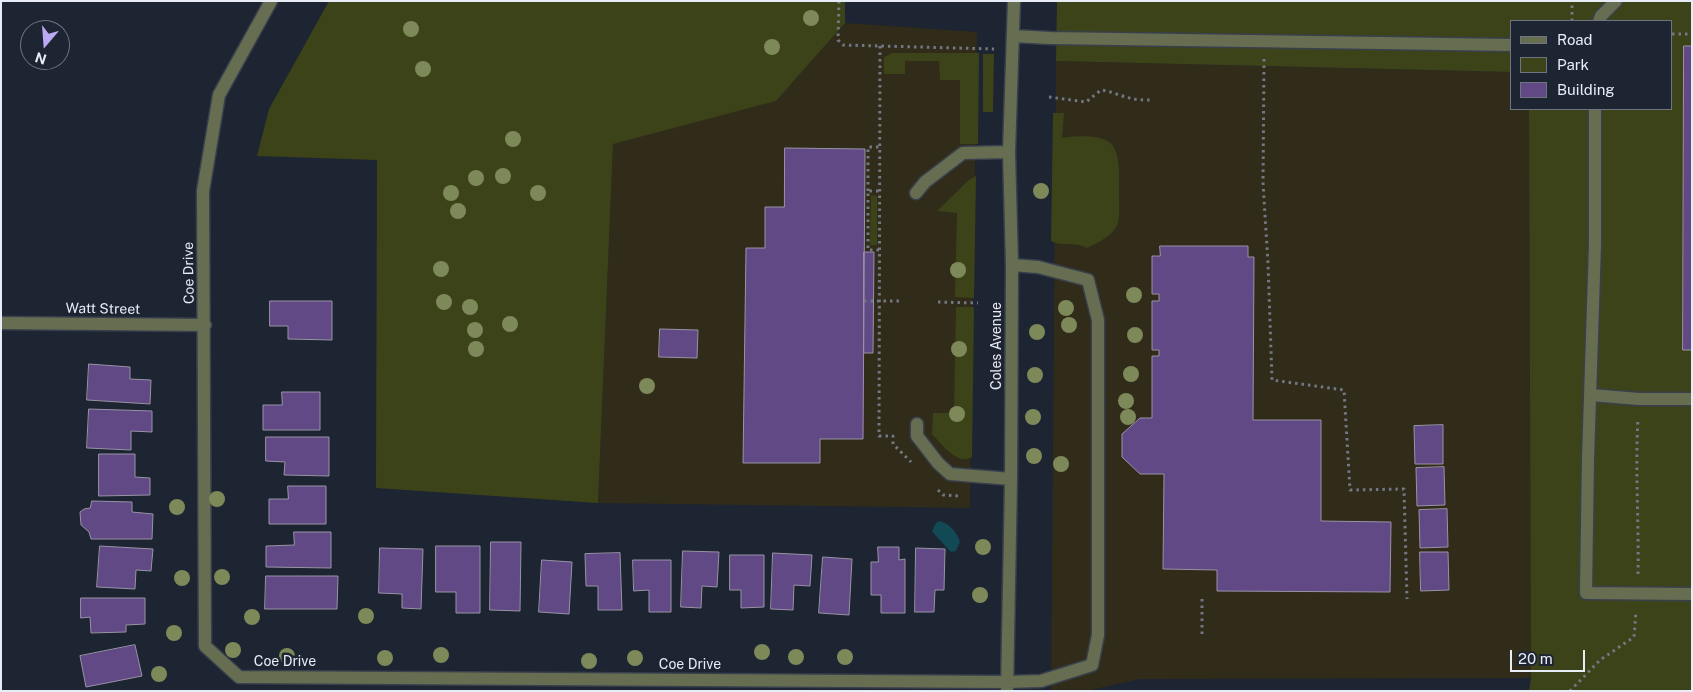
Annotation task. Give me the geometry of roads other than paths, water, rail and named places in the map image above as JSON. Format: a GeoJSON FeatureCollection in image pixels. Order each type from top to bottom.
{"type":"FeatureCollection","features":[{"type":"Feature","properties":{"kind":"street","name":"Coe Drive"},"geometry":{"type":"LineString","coordinates":[[271,1],[219,95],[203,191],[206,646],[239,677],[1007,686],[1041,681],[1092,665],[1098,635],[1098,320],[1088,280],[1038,267],[1012,265]]}},
{"type":"Feature","properties":{"kind":"street","name":"Coles Avenue"},"geometry":{"type":"LineString","coordinates":[[1007,686],[1011,479],[1012,265],[1009,152],[1014,1]]}},
{"type":"Feature","properties":{"kind":"street"},"geometry":{"type":"LineString","coordinates":[[1599,20],[1600,16],[1616,1]]}},
{"type":"Feature","properties":{"kind":"street"},"geometry":{"type":"LineString","coordinates":[[1013,36],[1510,45]]}},
{"type":"Feature","properties":{"kind":"street"},"geometry":{"type":"LineString","coordinates":[[1595,110],[1595,244],[1586,593],[1692,594]]}},
{"type":"Feature","properties":{"kind":"street"},"geometry":{"type":"LineString","coordinates":[[916,193],[925,182],[963,153],[1009,152]]}},
{"type":"Feature","properties":{"kind":"street","name":"Watt Street"},"geometry":{"type":"LineString","coordinates":[[1,323],[205,325]]}},
{"type":"Feature","properties":{"kind":"street"},"geometry":{"type":"LineString","coordinates":[[1591,395],[1639,399],[1692,399]]}},
{"type":"Feature","properties":{"kind":"street"},"geometry":{"type":"LineString","coordinates":[[917,424],[916,436],[938,463],[950,474],[1011,479]]}}]}
